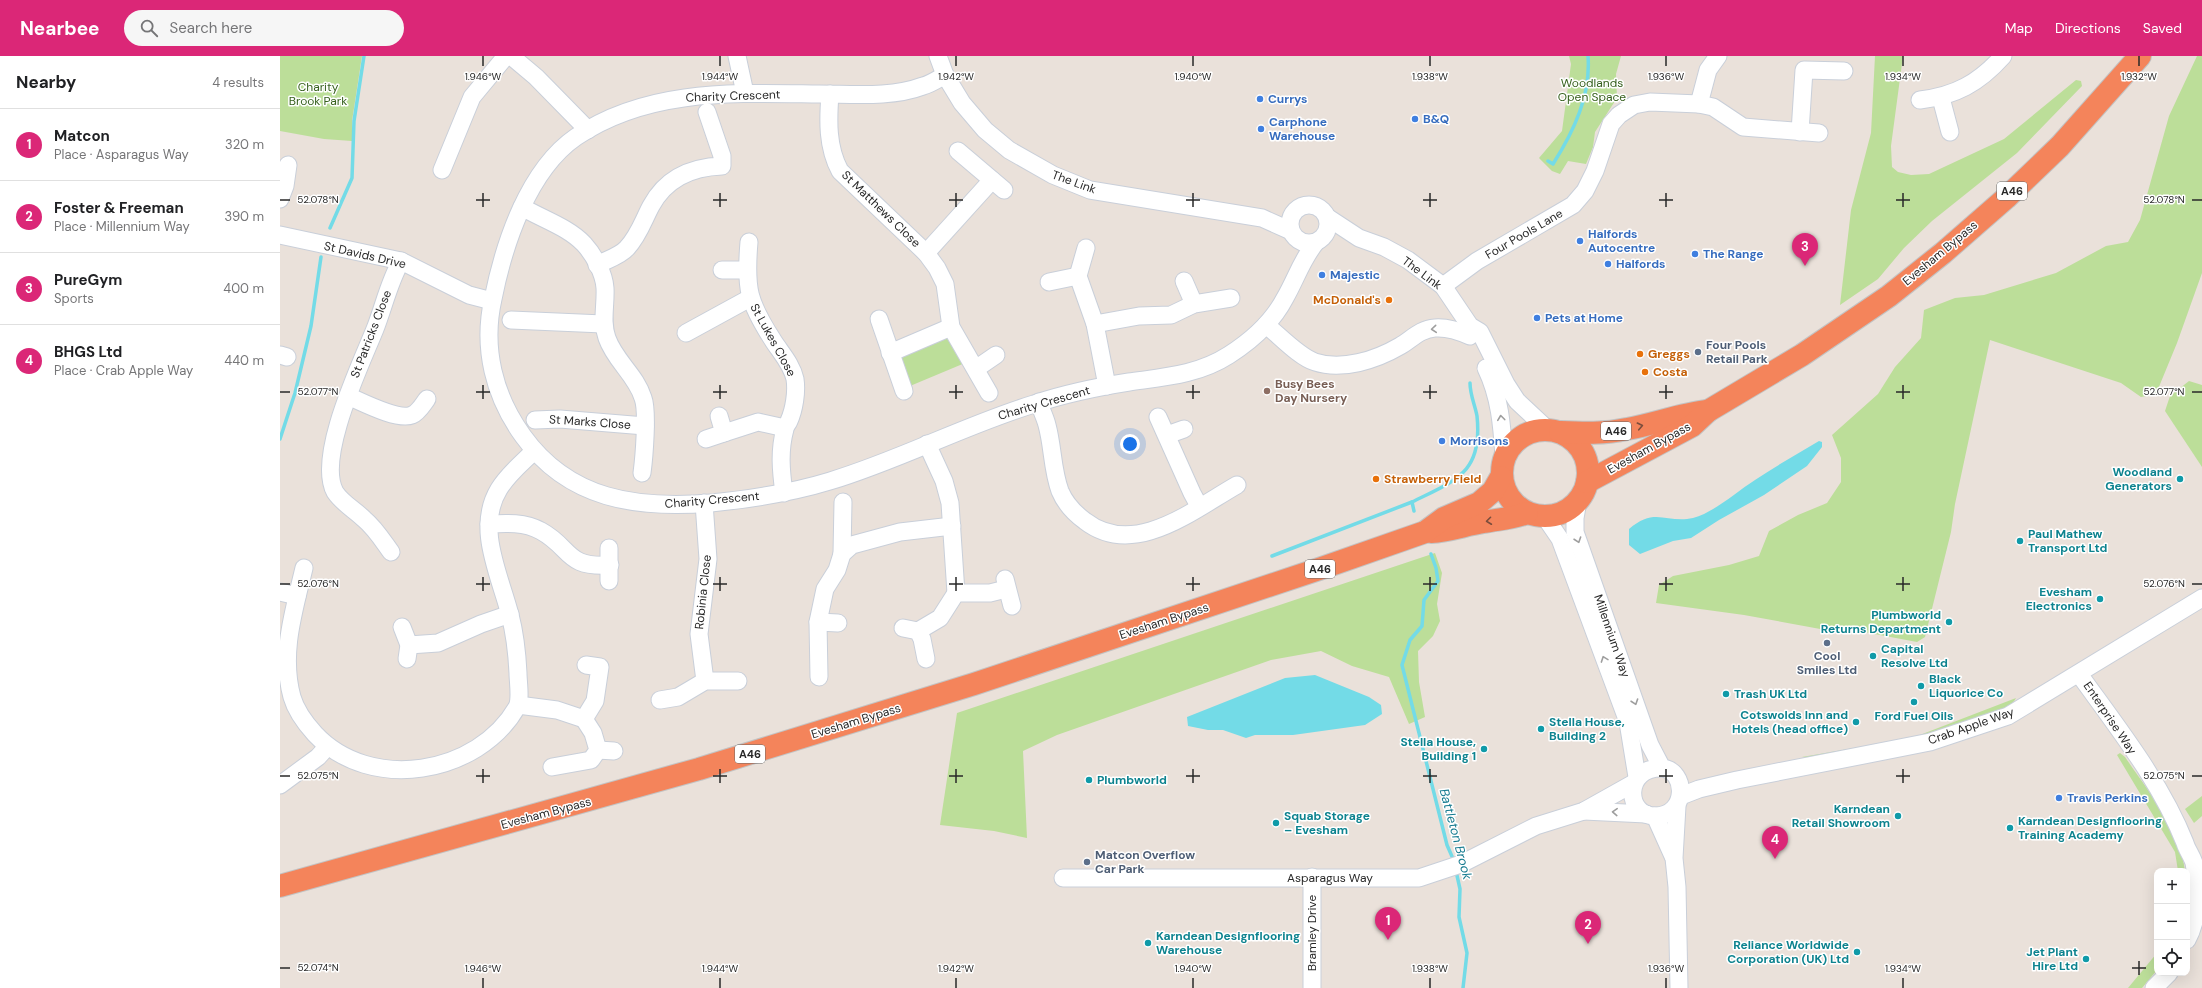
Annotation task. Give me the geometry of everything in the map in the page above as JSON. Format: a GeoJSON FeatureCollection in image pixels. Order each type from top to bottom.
{"type":"FeatureCollection","features":[{"type":"Feature","properties":{"kind":"highway","name":"Evesham Bypass"},"geometry":{"type":"LineString","coordinates":[[1588,482],[1692,426],[1708,411],[1755,385],[1809,351],[1869,310],[1943,253],[2006,198],[2060,146],[2140,56]]}},
{"type":"Feature","properties":{"kind":"highway","name":"Evesham Bypass"},"geometry":{"type":"LineString","coordinates":[[1554,431],[1595,433],[1626,430],[1687,413],[1708,411]]}},
{"type":"Feature","properties":{"kind":"highway"},"geometry":{"type":"LineString","coordinates":[[1537,430],[1554,431],[1571,439],[1580,448],[1586,460],[1588,482],[1578,501],[1569,509],[1557,515],[1536,515],[1516,506],[1507,496],[1503,467],[1510,447],[1525,434],[1537,430]]}},
{"type":"Feature","properties":{"kind":"highway","name":"Evesham Bypass"},"geometry":{"type":"LineString","coordinates":[[280,886],[714,765],[974,684],[1425,532],[1444,518],[1480,503],[1493,491],[1503,467]]}},
{"type":"Feature","properties":{"kind":"highway","name":"Evesham Bypass"},"geometry":{"type":"LineString","coordinates":[[1425,532],[1447,532],[1483,522],[1536,515]]}},
{"type":"Feature","properties":{"kind":"street"},"geometry":{"type":"LineString","coordinates":[[442,170],[472,97],[506,56]]}},
{"type":"Feature","properties":{"kind":"street"},"geometry":{"type":"LineString","coordinates":[[511,56],[536,77],[588,130]]}},
{"type":"Feature","properties":{"kind":"street"},"geometry":{"type":"LineString","coordinates":[[737,56],[745,93]]}},
{"type":"Feature","properties":{"kind":"street","name":"The Link"},"geometry":{"type":"LineString","coordinates":[[938,56],[945,75],[962,103],[985,130],[1008,150],[1053,176],[1090,190],[1262,218],[1293,213],[1303,205],[1313,204],[1322,209],[1327,217],[1359,238],[1384,247],[1408,260],[1443,286],[1470,331],[1495,387],[1501,413],[1503,467]]}},
{"type":"Feature","properties":{"kind":"street"},"geometry":{"type":"LineString","coordinates":[[1699,104],[1708,70],[1718,56]]}},
{"type":"Feature","properties":{"kind":"street"},"geometry":{"type":"LineString","coordinates":[[1920,100],[1941,98],[1960,91],[1973,84],[2003,56]]}},
{"type":"Feature","properties":{"kind":"street"},"geometry":{"type":"LineString","coordinates":[[1800,132],[1804,70],[1844,71]]}},
{"type":"Feature","properties":{"kind":"street","name":"Charity Crescent"},"geometry":{"type":"LineString","coordinates":[[945,75],[923,86],[895,93],[745,93],[684,97],[617,116],[588,130],[570,142],[546,166],[522,207],[501,260],[492,301],[489,337],[496,385],[508,414],[534,451],[557,472],[586,489],[619,500],[644,505],[704,504],[784,493],[830,481],[998,416],[1039,402],[1107,386],[1180,376],[1198,370],[1234,352],[1266,325],[1283,303],[1303,259],[1321,238]]}},
{"type":"Feature","properties":{"kind":"street","name":"St Matthews Close"},"geometry":{"type":"LineString","coordinates":[[830,94],[829,136],[834,161],[840,171],[926,253],[937,268],[945,284],[951,327],[977,368],[989,393]]}},
{"type":"Feature","properties":{"kind":"street"},"geometry":{"type":"LineString","coordinates":[[1941,98],[1950,132]]}},
{"type":"Feature","properties":{"kind":"street","name":"Four Pools Lane"},"geometry":{"type":"LineString","coordinates":[[1443,286],[1477,261],[1573,205],[1585,191],[1595,171],[1611,124],[1619,115],[1634,105],[1650,102],[1699,104],[1713,107],[1743,127],[1819,133]]}},
{"type":"Feature","properties":{"kind":"street"},"geometry":{"type":"LineString","coordinates":[[597,265],[626,250],[645,222],[658,193],[667,184],[677,177],[698,169],[722,166],[722,156],[707,112]]}},
{"type":"Feature","properties":{"kind":"street","name":"St Matthews Close"},"geometry":{"type":"LineString","coordinates":[[926,253],[998,186],[958,150]]}},
{"type":"Feature","properties":{"kind":"street"},"geometry":{"type":"LineString","coordinates":[[282,190],[288,165]]}},
{"type":"Feature","properties":{"kind":"street","name":"St Marks Close"},"geometry":{"type":"LineString","coordinates":[[522,207],[572,234],[585,245],[601,272],[605,289],[603,324],[615,354],[633,378],[644,398],[645,426],[642,473]]}},
{"type":"Feature","properties":{"kind":"street"},"geometry":{"type":"LineString","coordinates":[[1293,213],[1290,223],[1303,259]]}},
{"type":"Feature","properties":{"kind":"street"},"geometry":{"type":"LineString","coordinates":[[1321,238],[1328,229],[1327,217]]}},
{"type":"Feature","properties":{"kind":"street","name":"The Link"},"geometry":{"type":"LineString","coordinates":[[1262,218],[1306,243],[1321,238],[1359,238]]}},
{"type":"Feature","properties":{"kind":"street","name":"St Davids Drive"},"geometry":{"type":"LineString","coordinates":[[280,235],[401,261],[469,295],[492,301]]}},
{"type":"Feature","properties":{"kind":"street","name":"St Lukes Close"},"geometry":{"type":"LineString","coordinates":[[749,242],[747,270],[750,298],[762,322],[787,361],[795,379],[794,402],[785,428],[780,460],[784,493]]}},
{"type":"Feature","properties":{"kind":"street"},"geometry":{"type":"LineString","coordinates":[[1086,248],[1078,276],[1095,324],[1107,386]]}},
{"type":"Feature","properties":{"kind":"street","name":"St Patricks Close"},"geometry":{"type":"LineString","coordinates":[[391,552],[373,527],[335,492],[333,484],[332,457],[337,429],[348,396],[376,328],[393,274],[401,261]]}},
{"type":"Feature","properties":{"kind":"street"},"geometry":{"type":"LineString","coordinates":[[722,270],[747,270]]}},
{"type":"Feature","properties":{"kind":"street"},"geometry":{"type":"LineString","coordinates":[[1050,282],[1078,276]]}},
{"type":"Feature","properties":{"kind":"street"},"geometry":{"type":"LineString","coordinates":[[1184,281],[1194,304]]}},
{"type":"Feature","properties":{"kind":"street","name":"St Lukes Close"},"geometry":{"type":"LineString","coordinates":[[686,333],[750,298]]}},
{"type":"Feature","properties":{"kind":"street"},"geometry":{"type":"LineString","coordinates":[[1095,324],[1139,316],[1172,314],[1194,304],[1230,298]]}},
{"type":"Feature","properties":{"kind":"street"},"geometry":{"type":"LineString","coordinates":[[879,319],[904,391]]}},
{"type":"Feature","properties":{"kind":"street"},"geometry":{"type":"LineString","coordinates":[[511,320],[603,324]]}},
{"type":"Feature","properties":{"kind":"street"},"geometry":{"type":"LineString","coordinates":[[1266,325],[1314,362],[1347,366],[1379,356],[1401,346],[1414,335],[1435,328],[1470,331]]}},
{"type":"Feature","properties":{"kind":"street"},"geometry":{"type":"LineString","coordinates":[[890,353],[951,327]]}},
{"type":"Feature","properties":{"kind":"street","name":"The Link"},"geometry":{"type":"LineString","coordinates":[[1470,331],[1480,332],[1506,384],[1517,400],[1554,431]]}},
{"type":"Feature","properties":{"kind":"street"},"geometry":{"type":"LineString","coordinates":[[977,368],[996,355]]}},
{"type":"Feature","properties":{"kind":"street"},"geometry":{"type":"LineString","coordinates":[[348,396],[373,407],[404,416],[412,415],[427,399]]}},
{"type":"Feature","properties":{"kind":"street"},"geometry":{"type":"LineString","coordinates":[[1039,402],[1047,425],[1055,477],[1061,493],[1073,511],[1090,525],[1104,531],[1118,534],[1139,534],[1161,529],[1236,485]]}},
{"type":"Feature","properties":{"kind":"street"},"geometry":{"type":"LineString","coordinates":[[1158,417],[1199,506]]}},
{"type":"Feature","properties":{"kind":"street","name":"St Marks Close"},"geometry":{"type":"LineString","coordinates":[[535,420],[560,419],[645,426]]}},
{"type":"Feature","properties":{"kind":"street"},"geometry":{"type":"LineString","coordinates":[[706,439],[721,425],[758,422],[785,428]]}},
{"type":"Feature","properties":{"kind":"street"},"geometry":{"type":"LineString","coordinates":[[1167,435],[1184,429]]}},
{"type":"Feature","properties":{"kind":"street"},"geometry":{"type":"LineString","coordinates":[[926,659],[922,639],[910,630],[940,618],[956,593],[950,504],[944,481],[927,444]]}},
{"type":"Feature","properties":{"kind":"street"},"geometry":{"type":"LineString","coordinates":[[304,568],[287,641],[286,661],[289,685],[300,714],[327,747],[341,755],[373,767],[415,768],[435,766],[454,761],[482,745],[506,722],[518,705],[516,640],[492,551],[489,524],[490,509],[499,489],[512,472],[534,451]]}},
{"type":"Feature","properties":{"kind":"street","name":"Millennium Way"},"geometry":{"type":"LineString","coordinates":[[1578,501],[1575,518],[1575,532],[1652,748],[1668,772],[1680,786],[1674,858],[1677,887],[1679,988]]}},
{"type":"Feature","properties":{"kind":"street"},"geometry":{"type":"LineString","coordinates":[[819,677],[818,622],[826,589],[842,554],[843,502]]}},
{"type":"Feature","properties":{"kind":"street","name":"Robinia Close"},"geometry":{"type":"LineString","coordinates":[[704,504],[708,559],[699,634],[705,681]]}},
{"type":"Feature","properties":{"kind":"street","name":"Millennium Way"},"geometry":{"type":"LineString","coordinates":[[1536,515],[1560,539],[1628,722],[1636,780],[1632,795],[1635,803],[1650,815],[1674,858]]}},
{"type":"Feature","properties":{"kind":"street"},"geometry":{"type":"LineString","coordinates":[[489,524],[528,526],[541,531],[574,560],[595,566],[609,573],[609,548]]}},
{"type":"Feature","properties":{"kind":"street"},"geometry":{"type":"LineString","coordinates":[[842,554],[852,545],[900,532],[952,526]]}},
{"type":"Feature","properties":{"kind":"street"},"geometry":{"type":"LineString","coordinates":[[956,593],[990,593],[1005,584],[1012,606]]}},
{"type":"Feature","properties":{"kind":"street"},"geometry":{"type":"LineString","coordinates":[[280,592],[297,596]]}},
{"type":"Feature","properties":{"kind":"street","name":"Crab Apple Way"},"geometry":{"type":"LineString","coordinates":[[1679,801],[1699,789],[1737,780],[1930,742],[2008,716],[2202,598]]}},
{"type":"Feature","properties":{"kind":"street"},"geometry":{"type":"LineString","coordinates":[[402,627],[408,652],[438,643],[481,624],[510,614]]}},
{"type":"Feature","properties":{"kind":"street"},"geometry":{"type":"LineString","coordinates":[[818,622],[838,623]]}},
{"type":"Feature","properties":{"kind":"street"},"geometry":{"type":"LineString","coordinates":[[584,719],[595,701],[600,667],[586,665]]}},
{"type":"Feature","properties":{"kind":"street","name":"Enterprise Way"},"geometry":{"type":"LineString","coordinates":[[2079,674],[2156,788],[2178,825],[2193,861],[2197,879],[2197,899],[2194,919],[2190,931]]}},
{"type":"Feature","properties":{"kind":"street"},"geometry":{"type":"LineString","coordinates":[[660,700],[678,697],[705,681],[738,681]]}},
{"type":"Feature","properties":{"kind":"street"},"geometry":{"type":"LineString","coordinates":[[518,705],[557,710],[584,719],[606,751],[591,760],[552,767]]}},
{"type":"Feature","properties":{"kind":"street"},"geometry":{"type":"LineString","coordinates":[[280,785],[318,757],[327,747]]}},
{"type":"Feature","properties":{"kind":"street"},"geometry":{"type":"LineString","coordinates":[[1636,780],[1653,768],[1668,772]]}},
{"type":"Feature","properties":{"kind":"street","name":"Crab Apple Way"},"geometry":{"type":"LineString","coordinates":[[1668,772],[1698,780],[1737,780]]}},
{"type":"Feature","properties":{"kind":"street","name":"Asparagus Way"},"geometry":{"type":"LineString","coordinates":[[1063,878],[1419,878],[1455,867],[1536,826],[1584,811],[1636,780]]}},
{"type":"Feature","properties":{"kind":"street"},"geometry":{"type":"LineString","coordinates":[[1650,815],[1664,815],[1679,801]]}},
{"type":"Feature","properties":{"kind":"street","name":"Asparagus Way"},"geometry":{"type":"LineString","coordinates":[[1584,811],[1650,815]]}},
{"type":"Feature","properties":{"kind":"street","name":"Bramley Drive"},"geometry":{"type":"LineString","coordinates":[[1312,877],[1312,988]]}},
{"type":"Feature","properties":{"kind":"street"},"geometry":{"type":"LineString","coordinates":[[2154,988],[2166,976]]}},
{"type":"Feature","properties":{"kind":"green space","name":"Charity Brook Park"},"geometry":{"type":"Polygon","coordinates":[[[280,56],[362,56],[352,121],[352,141],[324,139],[280,131],[280,56]]]}},
{"type":"Feature","properties":{"kind":"green space","name":"Woodlands Open Space"},"geometry":{"type":"Polygon","coordinates":[[[1569,56],[1621,56],[1616,74],[1617,98],[1595,132],[1593,147],[1586,164],[1568,161],[1560,174],[1552,171],[1539,158],[1562,131],[1571,64],[1569,56]]]}},
{"type":"Feature","properties":{"kind":"green space"},"geometry":{"type":"Polygon","coordinates":[[[1875,56],[1903,56],[1891,146],[1892,167],[1898,172],[1911,175],[1929,174],[2004,139],[2076,80],[2081,81],[2082,86],[2017,153],[1932,221],[1904,248],[1878,279],[1840,305],[1851,210],[1871,133],[1875,56]]]}},
{"type":"Feature","properties":{"kind":"green space"},"geometry":{"type":"Polygon","coordinates":[[[2197,56],[2202,56],[2202,273],[2177,343],[2156,394],[2141,397],[2121,383],[1990,340],[1955,504],[1951,532],[1925,637],[1917,642],[1848,629],[1842,633],[1744,615],[1656,603],[1659,585],[1673,576],[1729,565],[1759,556],[1769,531],[1798,515],[1827,503],[1841,482],[1841,458],[1832,435],[1878,394],[1895,367],[1921,338],[1924,310],[1955,298],[1984,295],[2056,273],[2106,246],[2128,242],[2140,220],[2169,116],[2197,56]]]}},
{"type":"Feature","properties":{"kind":"green space"},"geometry":{"type":"Polygon","coordinates":[[[948,335],[965,363],[910,386],[900,355],[948,335]]]}},
{"type":"Feature","properties":{"kind":"green space"},"geometry":{"type":"Polygon","coordinates":[[[2189,381],[2202,385],[2202,467],[2165,411],[2170,396],[2189,381]]]}},
{"type":"Feature","properties":{"kind":"green space"},"geometry":{"type":"Polygon","coordinates":[[[1435,553],[1442,573],[1437,604],[1440,621],[1433,636],[1418,651],[1419,682],[1425,717],[1409,724],[1389,677],[1352,666],[1321,651],[1271,660],[1057,735],[1023,751],[1027,838],[994,831],[940,825],[957,713],[1435,553]]]}},
{"type":"Feature","properties":{"kind":"green space"},"geometry":{"type":"Polygon","coordinates":[[[2016,698],[2005,709],[1983,719],[1912,738],[2016,698]]]}},
{"type":"Feature","properties":{"kind":"green space"},"geometry":{"type":"Polygon","coordinates":[[[1911,738],[1807,758],[1802,757],[1911,738]]]}},
{"type":"Feature","properties":{"kind":"green space"},"geometry":{"type":"Polygon","coordinates":[[[2120,753],[2125,757],[2162,811],[2177,840],[2184,868],[2178,868],[2175,852],[2117,755],[2120,753]]]}},
{"type":"Feature","properties":{"kind":"green space"},"geometry":{"type":"Polygon","coordinates":[[[2202,796],[2202,816],[2194,823],[2185,809],[2202,796]]]}},
{"type":"Feature","properties":{"kind":"green space"},"geometry":{"type":"Polygon","coordinates":[[[2154,957],[2154,974],[2142,988],[2128,988],[2154,957]]]}},
{"type":"Feature","properties":{"kind":"water"},"geometry":{"type":"Polygon","coordinates":[[[1819,441],[1822,442],[1822,447],[1807,466],[1764,495],[1719,520],[1691,538],[1673,541],[1640,554],[1629,545],[1629,529],[1638,522],[1646,518],[1654,517],[1684,519],[1701,515],[1717,507],[1771,470],[1819,441]]]}},
{"type":"Feature","properties":{"kind":"water"},"geometry":{"type":"Polygon","coordinates":[[[1315,675],[1369,697],[1381,705],[1382,714],[1365,725],[1293,735],[1255,735],[1246,738],[1223,730],[1208,730],[1188,726],[1187,717],[1285,678],[1315,675]]]}},
{"type":"Feature","properties":{"kind":"waterway"},"geometry":{"type":"LineString","coordinates":[[330,228],[352,178],[354,121],[364,56]]}},
{"type":"Feature","properties":{"kind":"waterway"},"geometry":{"type":"LineString","coordinates":[[1548,161],[1553,164],[1568,139],[1580,112],[1587,85],[1588,56]]}},
{"type":"Feature","properties":{"kind":"waterway"},"geometry":{"type":"LineString","coordinates":[[280,439],[295,393],[311,326],[321,257]]}},
{"type":"Feature","properties":{"kind":"waterway","name":"Battleton Brook"},"geometry":{"type":"LineString","coordinates":[[1414,511],[1412,502],[1453,480],[1463,472],[1471,462],[1476,450],[1478,435],[1477,416],[1470,383]]}},
{"type":"Feature","properties":{"kind":"waterway"},"geometry":{"type":"LineString","coordinates":[[1272,556],[1412,502]]}},
{"type":"Feature","properties":{"kind":"waterway","name":"Battleton Brook"},"geometry":{"type":"LineString","coordinates":[[1431,554],[1436,568],[1438,581],[1424,600],[1422,626],[1410,640],[1402,665],[1447,845],[1454,861]]}},
{"type":"Feature","properties":{"kind":"waterway","name":"Battleton Brook"},"geometry":{"type":"LineString","coordinates":[[1456,871],[1460,889],[1459,917],[1467,953],[1463,988]]}},
{"type":"Feature","properties":{"kind":"place","name":"Currys"},"geometry":{"type":"Point","coordinates":[1260,99]}},
{"type":"Feature","properties":{"kind":"place","name":"B&Q"},"geometry":{"type":"Point","coordinates":[1415,119]}},
{"type":"Feature","properties":{"kind":"place","name":"Carphone Warehouse"},"geometry":{"type":"Point","coordinates":[1261,129]}},
{"type":"Feature","properties":{"kind":"place","name":"Halfords Autocentre"},"geometry":{"type":"Point","coordinates":[1580,241]}},
{"type":"Feature","properties":{"kind":"place","name":"The Range"},"geometry":{"type":"Point","coordinates":[1695,254]}},
{"type":"Feature","properties":{"kind":"place","name":"Halfords"},"geometry":{"type":"Point","coordinates":[1608,264]}},
{"type":"Feature","properties":{"kind":"place","name":"PureGym"},"geometry":{"type":"Point","coordinates":[1805,266]}},
{"type":"Feature","properties":{"kind":"place","name":"Majestic"},"geometry":{"type":"Point","coordinates":[1322,275]}},
{"type":"Feature","properties":{"kind":"place","name":"McDonald's"},"geometry":{"type":"Point","coordinates":[1389,300]}},
{"type":"Feature","properties":{"kind":"place","name":"Pets at Home"},"geometry":{"type":"Point","coordinates":[1537,318]}},
{"type":"Feature","properties":{"kind":"place","name":"Four Pools Retail Park"},"geometry":{"type":"Point","coordinates":[1698,352]}},
{"type":"Feature","properties":{"kind":"place","name":"Greggs"},"geometry":{"type":"Point","coordinates":[1640,354]}},
{"type":"Feature","properties":{"kind":"place","name":"Costa"},"geometry":{"type":"Point","coordinates":[1645,372]}},
{"type":"Feature","properties":{"kind":"place","name":"Busy Bees Day Nursery"},"geometry":{"type":"Point","coordinates":[1267,391]}},
{"type":"Feature","properties":{"kind":"place","name":"Morrisons"},"geometry":{"type":"Point","coordinates":[1442,441]}},
{"type":"Feature","properties":{"kind":"place","name":"Strawberry Field"},"geometry":{"type":"Point","coordinates":[1376,479]}},
{"type":"Feature","properties":{"kind":"place","name":"Woodland Generators"},"geometry":{"type":"Point","coordinates":[2180,479]}},
{"type":"Feature","properties":{"kind":"place","name":"Paul Mathew Transport Ltd"},"geometry":{"type":"Point","coordinates":[2020,541]}},
{"type":"Feature","properties":{"kind":"place","name":"Evesham Electronics"},"geometry":{"type":"Point","coordinates":[2100,599]}},
{"type":"Feature","properties":{"kind":"place","name":"Plumbworld Returns Department"},"geometry":{"type":"Point","coordinates":[1949,622]}},
{"type":"Feature","properties":{"kind":"place","name":"Cool Smiles Ltd"},"geometry":{"type":"Point","coordinates":[1827,643]}},
{"type":"Feature","properties":{"kind":"place","name":"Capital Resolve Ltd"},"geometry":{"type":"Point","coordinates":[1873,656]}},
{"type":"Feature","properties":{"kind":"place","name":"Black Liquorice Co"},"geometry":{"type":"Point","coordinates":[1921,686]}},
{"type":"Feature","properties":{"kind":"place","name":"Trash UK Ltd"},"geometry":{"type":"Point","coordinates":[1726,694]}},
{"type":"Feature","properties":{"kind":"place","name":"Ford Fuel Oils"},"geometry":{"type":"Point","coordinates":[1914,702]}},
{"type":"Feature","properties":{"kind":"place","name":"Cotswolds Inn and Hotels (head office)"},"geometry":{"type":"Point","coordinates":[1856,722]}},
{"type":"Feature","properties":{"kind":"place","name":"Stella House, Building 2"},"geometry":{"type":"Point","coordinates":[1541,729]}},
{"type":"Feature","properties":{"kind":"place","name":"Stella House, Building 1"},"geometry":{"type":"Point","coordinates":[1484,749]}},
{"type":"Feature","properties":{"kind":"place","name":"Plumbworld"},"geometry":{"type":"Point","coordinates":[1089,780]}},
{"type":"Feature","properties":{"kind":"place","name":"Travis Perkins"},"geometry":{"type":"Point","coordinates":[2059,798]}},
{"type":"Feature","properties":{"kind":"place","name":"Karndean Retail Showroom"},"geometry":{"type":"Point","coordinates":[1898,816]}},
{"type":"Feature","properties":{"kind":"place","name":"Squab Storage – Evesham"},"geometry":{"type":"Point","coordinates":[1276,823]}},
{"type":"Feature","properties":{"kind":"place","name":"Karndean Designflooring Training Academy"},"geometry":{"type":"Point","coordinates":[2010,828]}},
{"type":"Feature","properties":{"kind":"place","name":"BHGS Ltd"},"geometry":{"type":"Point","coordinates":[1775,859]}},
{"type":"Feature","properties":{"kind":"place","name":"Matcon Overflow Car Park"},"geometry":{"type":"Point","coordinates":[1087,862]}},
{"type":"Feature","properties":{"kind":"place","name":"Matcon"},"geometry":{"type":"Point","coordinates":[1388,940]}},
{"type":"Feature","properties":{"kind":"place","name":"Karndean Designflooring Warehouse"},"geometry":{"type":"Point","coordinates":[1148,943]}},
{"type":"Feature","properties":{"kind":"place","name":"Foster & Freeman"},"geometry":{"type":"Point","coordinates":[1588,944]}},
{"type":"Feature","properties":{"kind":"place","name":"Reliance Worldwide Corporation (UK) Ltd"},"geometry":{"type":"Point","coordinates":[1857,952]}},
{"type":"Feature","properties":{"kind":"place","name":"Jet Plant Hire Ltd"},"geometry":{"type":"Point","coordinates":[2086,959]}}]}
